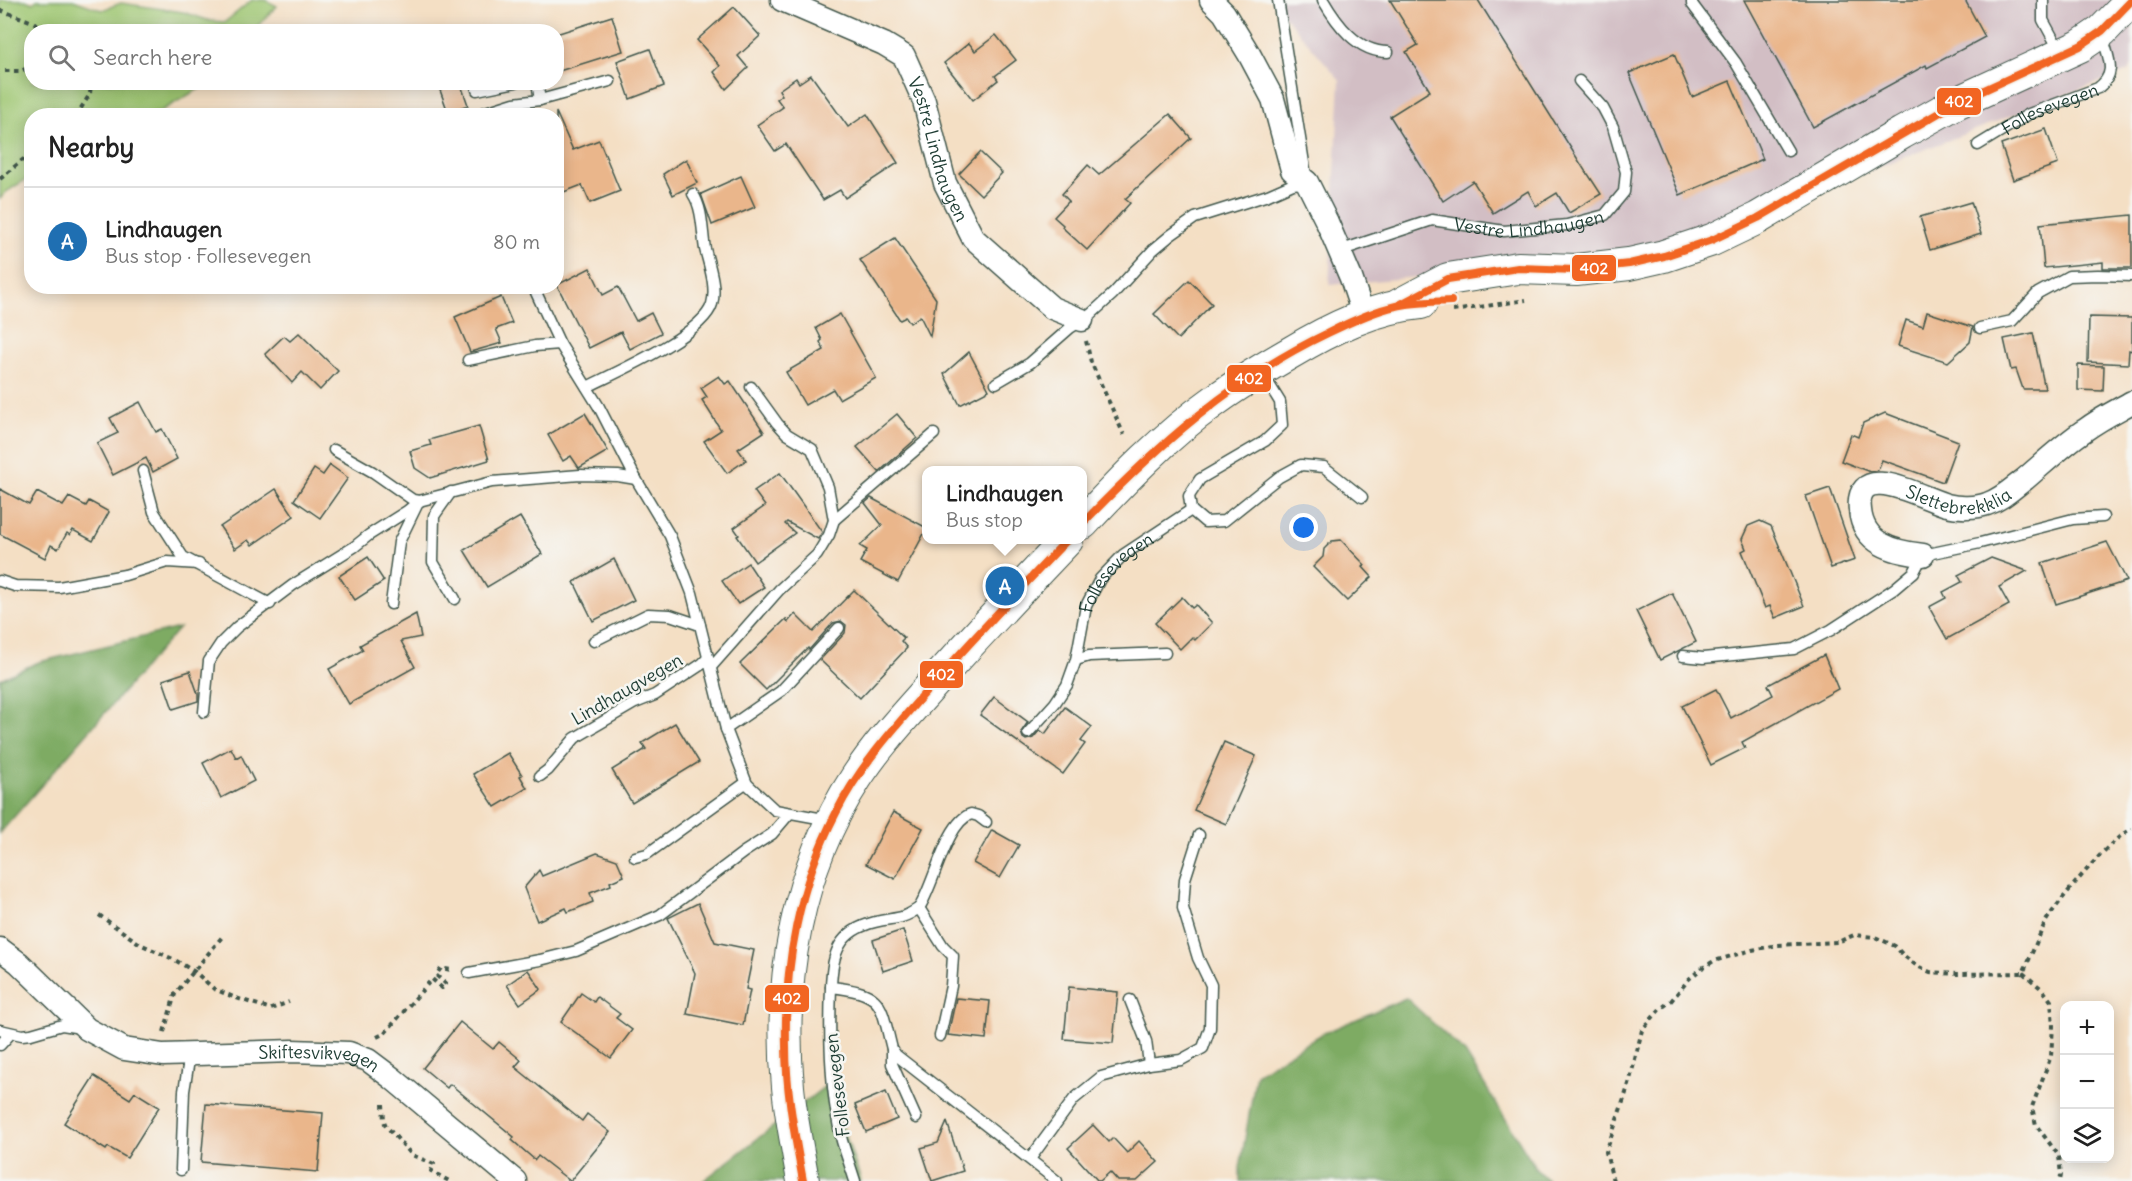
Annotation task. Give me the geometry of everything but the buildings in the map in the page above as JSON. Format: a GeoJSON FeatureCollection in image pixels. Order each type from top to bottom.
{"type":"FeatureCollection","features":[{"type":"Feature","properties":{"kind":"main road"},"geometry":{"type":"LineString","coordinates":[[1087,519],[1163,442],[1211,402],[1316,337],[1400,305],[1453,301],[1524,288],[1576,270],[1629,264],[1664,256],[1712,240],[1758,218],[1902,133],[1956,104],[2062,56],[2102,31],[2132,0]]}},
{"type":"Feature","properties":{"kind":"main road"},"geometry":{"type":"LineString","coordinates":[[803,1181],[788,1086],[785,1027],[789,963],[798,915],[812,868],[832,820],[856,778],[888,734],[1063,544]]}},
{"type":"Feature","properties":{"kind":"street","name":"Vestre Lindhaugen"},"geometry":{"type":"LineString","coordinates":[[782,0],[884,44],[904,56],[924,101],[945,183],[973,238],[1052,308],[1082,320]]}},
{"type":"Feature","properties":{"kind":"street"},"geometry":{"type":"LineString","coordinates":[[1211,0],[1224,14],[1273,99],[1292,170],[1307,182],[1351,278],[1364,317]]}},
{"type":"Feature","properties":{"kind":"street","name":"Slettebrekklia"},"geometry":{"type":"LineString","coordinates":[[1923,555],[1898,552],[1871,538],[1860,516],[1859,502],[1866,487],[1883,483],[1950,506],[1987,504],[2005,495],[2085,430],[2132,402]]}},
{"type":"Feature","properties":{"kind":"street","name":"Skiftesvikvegen"},"geometry":{"type":"LineString","coordinates":[[0,949],[19,963],[87,1029],[124,1049],[151,1054],[292,1051],[349,1053],[368,1060],[393,1078],[515,1181]]}},
{"type":"Feature","properties":{"kind":"lane"},"geometry":{"type":"LineString","coordinates":[[996,383],[1030,363],[1089,316],[1154,250],[1196,218],[1268,195],[1293,184],[1307,182],[1278,0]]}},
{"type":"Feature","properties":{"kind":"lane"},"geometry":{"type":"LineString","coordinates":[[1323,0],[1333,18],[1344,31],[1362,45],[1377,52],[1388,52]]}},
{"type":"Feature","properties":{"kind":"lane"},"geometry":{"type":"LineString","coordinates":[[1692,0],[1692,4],[1736,63],[1788,151]]}},
{"type":"Feature","properties":{"kind":"lane"},"geometry":{"type":"LineString","coordinates":[[2043,0],[2043,20],[2062,56]]}},
{"type":"Feature","properties":{"kind":"lane","name":"Follesevegen"},"geometry":{"type":"LineString","coordinates":[[1978,145],[2029,114],[2098,88],[2107,81],[2111,72],[2102,31]]}},
{"type":"Feature","properties":{"kind":"lane"},"geometry":{"type":"LineString","coordinates":[[500,108],[610,81]]}},
{"type":"Feature","properties":{"kind":"lane","name":"Vestre Lindhaugen"},"geometry":{"type":"LineString","coordinates":[[1339,251],[1431,220],[1504,231],[1567,225],[1605,215],[1624,192],[1626,172],[1613,127],[1603,108],[1579,81]]}},
{"type":"Feature","properties":{"kind":"lane"},"geometry":{"type":"LineString","coordinates":[[538,90],[540,100]]}},
{"type":"Feature","properties":{"kind":"lane"},"geometry":{"type":"LineString","coordinates":[[587,387],[679,339],[698,324],[712,306],[712,282],[700,216],[693,194]]}},
{"type":"Feature","properties":{"kind":"lane"},"geometry":{"type":"LineString","coordinates":[[1980,328],[2012,321],[2038,293],[2069,276],[2098,274],[2132,276]]}},
{"type":"Feature","properties":{"kind":"lane","name":"Lindhaugvegen"},"geometry":{"type":"LineString","coordinates":[[537,294],[560,344],[587,387],[636,479],[670,536],[692,593],[726,729],[747,784],[775,810],[832,820]]}},
{"type":"Feature","properties":{"kind":"lane"},"geometry":{"type":"LineString","coordinates":[[468,360],[535,346],[560,344]]}},
{"type":"Feature","properties":{"kind":"lane"},"geometry":{"type":"LineString","coordinates":[[1260,370],[1280,402],[1282,425],[1265,441],[1200,479],[1189,496],[1191,510],[1205,522],[1224,521],[1280,477],[1301,465],[1324,467],[1362,497]]}},
{"type":"Feature","properties":{"kind":"lane"},"geometry":{"type":"LineString","coordinates":[[751,387],[787,434],[812,449],[828,487],[834,520]]}},
{"type":"Feature","properties":{"kind":"lane"},"geometry":{"type":"LineString","coordinates":[[834,520],[934,434]]}},
{"type":"Feature","properties":{"kind":"lane"},"geometry":{"type":"LineString","coordinates":[[334,450],[374,472],[413,500],[418,501]]}},
{"type":"Feature","properties":{"kind":"lane"},"geometry":{"type":"LineString","coordinates":[[143,471],[154,512],[183,557],[270,604]]}},
{"type":"Feature","properties":{"kind":"lane"},"geometry":{"type":"LineString","coordinates":[[204,712],[209,661],[237,627],[293,585],[354,547],[418,501],[492,482],[580,476],[618,476],[636,479]]}},
{"type":"Feature","properties":{"kind":"lane"},"geometry":{"type":"LineString","coordinates":[[451,491],[434,516],[433,562],[455,599]]}},
{"type":"Feature","properties":{"kind":"lane"},"geometry":{"type":"LineString","coordinates":[[391,604],[399,542],[418,501]]}},
{"type":"Feature","properties":{"kind":"lane","name":"Follesevegen"},"geometry":{"type":"LineString","coordinates":[[1028,734],[1055,703],[1067,685],[1076,660],[1086,606],[1100,579],[1123,555],[1191,510]]}},
{"type":"Feature","properties":{"kind":"lane","name":"Slettebrekklia"},"geometry":{"type":"LineString","coordinates":[[1923,555],[2073,519],[2103,517]]}},
{"type":"Feature","properties":{"kind":"lane","name":"Lindhaugvegen"},"geometry":{"type":"LineString","coordinates":[[540,776],[548,770],[575,738],[709,662],[779,590],[817,555],[829,536],[834,520]]}},
{"type":"Feature","properties":{"kind":"lane"},"geometry":{"type":"LineString","coordinates":[[1683,656],[1703,658],[1794,649],[1831,630],[1894,589],[1914,573],[1923,555]]}},
{"type":"Feature","properties":{"kind":"lane"},"geometry":{"type":"LineString","coordinates":[[0,581],[15,586],[59,587],[125,574],[167,562],[199,564]]}},
{"type":"Feature","properties":{"kind":"lane"},"geometry":{"type":"LineString","coordinates":[[594,641],[648,614],[670,615],[700,625]]}},
{"type":"Feature","properties":{"kind":"lane"},"geometry":{"type":"LineString","coordinates":[[726,729],[781,691],[839,628]]}},
{"type":"Feature","properties":{"kind":"lane"},"geometry":{"type":"LineString","coordinates":[[1076,660],[1089,656],[1165,653]]}},
{"type":"Feature","properties":{"kind":"lane"},"geometry":{"type":"LineString","coordinates":[[635,857],[647,854],[747,784]]}},
{"type":"Feature","properties":{"kind":"lane"},"geometry":{"type":"LineString","coordinates":[[469,973],[576,951],[660,915],[744,852],[772,834],[789,814]]}},
{"type":"Feature","properties":{"kind":"lane"},"geometry":{"type":"LineString","coordinates":[[940,1036],[951,986],[953,956],[943,946],[919,908],[926,898],[947,841],[959,822],[971,814],[986,822]]}},
{"type":"Feature","properties":{"kind":"lane"},"geometry":{"type":"LineString","coordinates":[[1030,1159],[1074,1099],[1101,1077],[1125,1069],[1181,1060],[1203,1048],[1210,1028],[1211,985],[1198,958],[1183,908],[1185,879],[1198,835]]}},
{"type":"Feature","properties":{"kind":"lane","name":"Follesevegen"},"geometry":{"type":"LineString","coordinates":[[855,1181],[842,1139],[835,1092],[829,1036],[832,968],[840,942],[852,931],[874,922],[904,918],[919,908]]}},
{"type":"Feature","properties":{"kind":"lane"},"geometry":{"type":"LineString","coordinates":[[831,987],[857,990],[874,999],[881,1008],[892,1049],[892,1064],[916,1118]]}},
{"type":"Feature","properties":{"kind":"lane"},"geometry":{"type":"LineString","coordinates":[[1130,1000],[1146,1041],[1149,1064]]}},
{"type":"Feature","properties":{"kind":"lane","name":"Skiftesvikvegen"},"geometry":{"type":"LineString","coordinates":[[0,1045],[5,1031],[31,1034],[62,1025],[87,1029]]}},
{"type":"Feature","properties":{"kind":"lane"},"geometry":{"type":"LineString","coordinates":[[892,1049],[906,1064],[1057,1181]]}},
{"type":"Feature","properties":{"kind":"lane"},"geometry":{"type":"LineString","coordinates":[[181,1170],[184,1091],[190,1054]]}},
{"type":"Feature","properties":{"kind":"path"},"geometry":{"type":"LineString","coordinates":[[0,10],[36,24]]}},
{"type":"Feature","properties":{"kind":"path"},"geometry":{"type":"LineString","coordinates":[[4,71],[24,70]]}},
{"type":"Feature","properties":{"kind":"path"},"geometry":{"type":"LineString","coordinates":[[81,108],[90,90]]}},
{"type":"Feature","properties":{"kind":"path"},"geometry":{"type":"LineString","coordinates":[[0,179],[24,159]]}},
{"type":"Feature","properties":{"kind":"path"},"geometry":{"type":"LineString","coordinates":[[1082,320],[1091,362],[1124,435]]}},
{"type":"Feature","properties":{"kind":"path"},"geometry":{"type":"LineString","coordinates":[[2023,973],[2047,920],[2075,884],[2117,838],[2132,829]]}},
{"type":"Feature","properties":{"kind":"path"},"geometry":{"type":"LineString","coordinates":[[99,915],[140,944],[195,972],[214,988],[252,1004],[272,1009],[289,1002]]}},
{"type":"Feature","properties":{"kind":"path"},"geometry":{"type":"LineString","coordinates":[[1612,1181],[1606,1152],[1629,1084],[1642,1030],[1689,979],[1714,962],[1752,950],[1778,945],[1838,942],[1854,935],[1875,937],[1895,946],[1903,955],[1930,972],[2023,973],[2043,990],[2051,1001],[2053,1026],[2051,1056],[2032,1107],[2036,1125],[2059,1156],[2060,1181]]}},
{"type":"Feature","properties":{"kind":"path"},"geometry":{"type":"LineString","coordinates":[[164,1035],[175,994],[222,937]]}},
{"type":"Feature","properties":{"kind":"path"},"geometry":{"type":"LineString","coordinates":[[377,1037],[385,1033],[432,979],[442,988],[446,984],[437,976]]}},
{"type":"Feature","properties":{"kind":"path"},"geometry":{"type":"LineString","coordinates":[[393,1078],[384,1091],[386,1126],[412,1155],[434,1164],[431,1171],[449,1181]]}},
{"type":"Feature","properties":{"kind":"shaded area"},"geometry":{"type":"Polygon","coordinates":[[[1271,0],[2132,0],[2132,65],[2128,71],[1874,169],[1669,252],[1596,261],[1329,285],[1340,80],[1271,0]]]}},
{"type":"Feature","properties":{"kind":"green space"},"geometry":{"type":"Polygon","coordinates":[[[0,0],[25,0],[33,3],[37,0],[73,0],[102,10],[121,3],[183,12],[210,21],[225,22],[252,0],[265,0],[277,6],[260,24],[24,24],[24,90],[197,90],[166,108],[24,108],[24,180],[6,192],[0,199],[0,0]]]}},
{"type":"Feature","properties":{"kind":"green space"},"geometry":{"type":"Polygon","coordinates":[[[179,628],[0,833],[0,679],[39,662],[179,628]]]}},
{"type":"Feature","properties":{"kind":"green space"},"geometry":{"type":"Polygon","coordinates":[[[1406,998],[1465,1053],[1537,1170],[1548,1181],[1240,1181],[1240,1168],[1256,1074],[1322,1034],[1406,998]]]}},
{"type":"Feature","properties":{"kind":"green space"},"geometry":{"type":"Polygon","coordinates":[[[828,1084],[861,1181],[703,1181],[828,1084]]]}},
{"type":"Feature","properties":{"kind":"transit line","name":"402"},"geometry":{"type":"LineString","coordinates":[[1399,305],[1448,279],[1518,268],[1576,270],[1629,264],[1664,256],[1712,240],[1758,218],[1956,103],[2080,46],[2102,31],[2132,0]]}},
{"type":"Feature","properties":{"kind":"transit line","name":"402"},"geometry":{"type":"LineString","coordinates":[[1087,519],[1197,416],[1260,371],[1293,351],[1345,325],[1387,308],[1423,302],[1451,301]]}},
{"type":"Feature","properties":{"kind":"transit line","name":"402"},"geometry":{"type":"LineString","coordinates":[[803,1181],[788,1080],[786,1016],[796,926],[812,868],[823,840],[846,795],[879,746],[1063,544]]}},
{"type":"Feature","properties":{"kind":"place","name":"Lindhaugen"},"geometry":{"type":"Point","coordinates":[1005,586]}}]}
